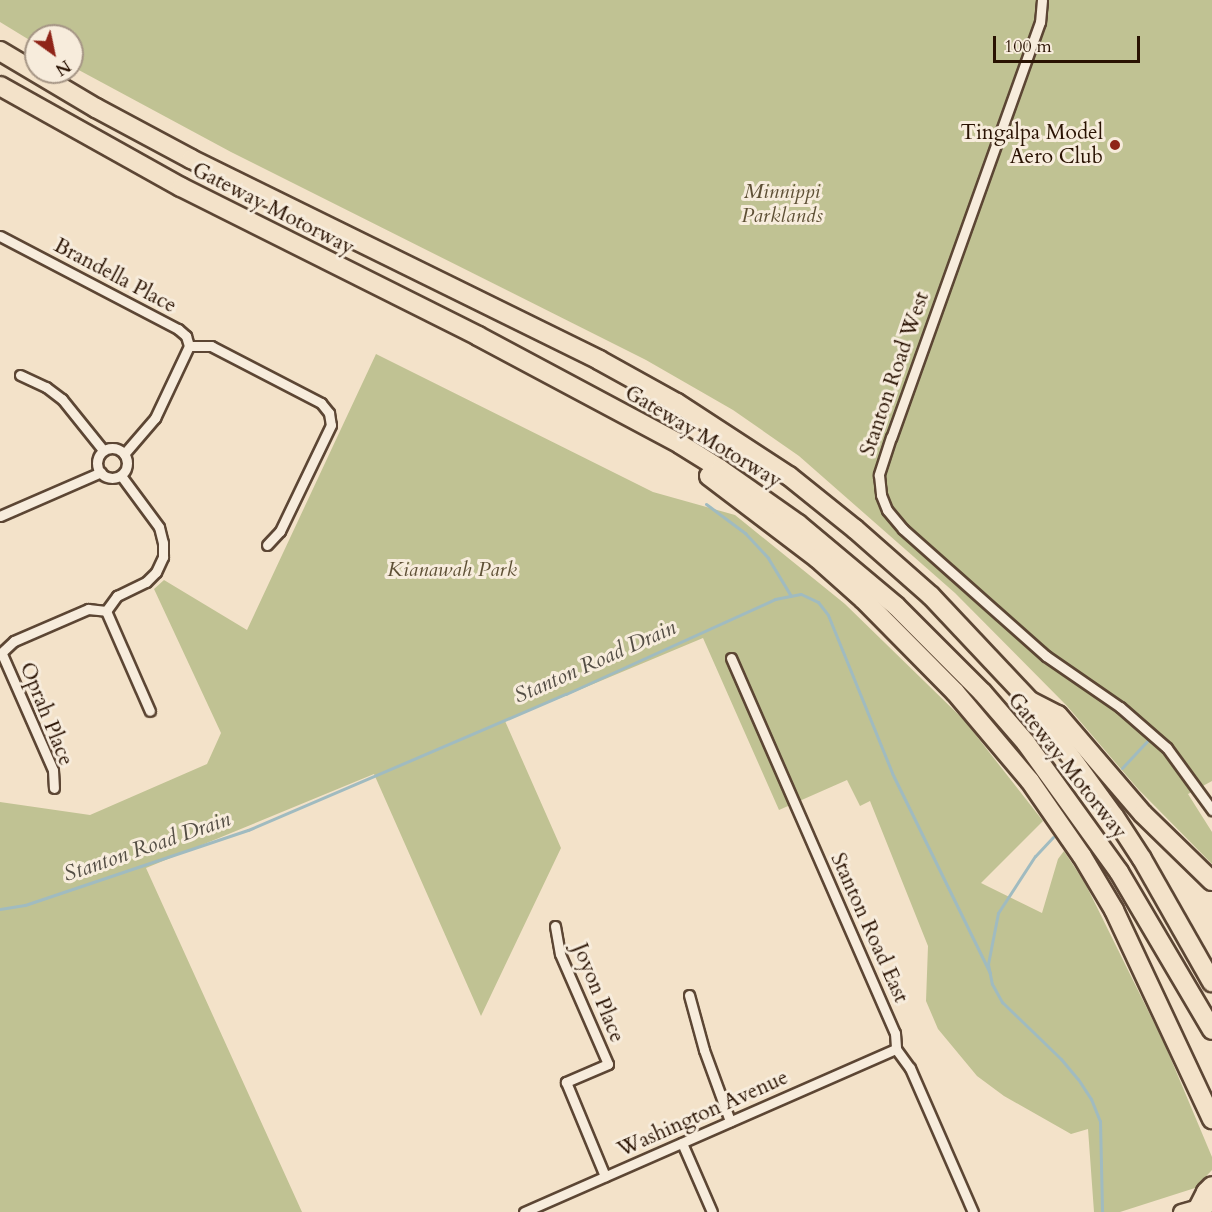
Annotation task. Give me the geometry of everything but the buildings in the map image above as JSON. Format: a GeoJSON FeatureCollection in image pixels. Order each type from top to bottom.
{"type":"FeatureCollection","features":[{"type":"Feature","properties":{"kind":"highway","name":"Gateway Motorway"},"geometry":{"type":"LineString","coordinates":[[0,51],[96,108],[191,159],[599,360],[677,402],[789,476],[855,529],[931,596],[1030,701],[1137,850],[1212,982]]}},
{"type":"Feature","properties":{"kind":"highway","name":"Gateway Motorway"},"geometry":{"type":"LineString","coordinates":[[0,86],[181,187],[498,347],[657,433],[720,469],[807,531],[896,606],[981,692],[1026,743],[1095,835],[1141,907],[1212,1030]]}},
{"type":"Feature","properties":{"kind":"highway"},"geometry":{"type":"LineString","coordinates":[[657,433],[667,449],[769,520],[863,599],[956,692],[1030,781],[1082,856],[1114,910],[1212,1119]]}},
{"type":"Feature","properties":{"kind":"highway"},"geometry":{"type":"LineString","coordinates":[[1030,701],[1058,715],[1143,814],[1212,881]]}},
{"type":"Feature","properties":{"kind":"highway"},"geometry":{"type":"LineString","coordinates":[[1205,1204],[1206,1192],[1212,1186]]}},
{"type":"Feature","properties":{"kind":"main road"},"geometry":{"type":"LineString","coordinates":[[1181,1212],[1205,1204]]}},
{"type":"Feature","properties":{"kind":"street","name":"Stanton Road West"},"geometry":{"type":"LineString","coordinates":[[1042,0],[1040,22],[891,437],[879,475],[881,495],[887,510],[903,529],[1037,648],[1120,707],[1167,748],[1212,810]]}},
{"type":"Feature","properties":{"kind":"street","name":"Brandella Place"},"geometry":{"type":"LineString","coordinates":[[0,236],[178,329],[186,336],[189,346]]}},
{"type":"Feature","properties":{"kind":"street"},"geometry":{"type":"LineString","coordinates":[[124,454],[155,418],[189,346],[211,346],[321,403],[329,413],[330,425],[326,436],[280,531],[267,545]]}},
{"type":"Feature","properties":{"kind":"street"},"geometry":{"type":"LineString","coordinates":[[20,375],[46,387],[62,399],[103,450]]}},
{"type":"Feature","properties":{"kind":"street"},"geometry":{"type":"LineString","coordinates":[[103,450],[115,448],[124,454],[128,466],[122,477]]}},
{"type":"Feature","properties":{"kind":"street"},"geometry":{"type":"LineString","coordinates":[[103,450],[97,461],[101,472],[110,479],[122,477]]}},
{"type":"Feature","properties":{"kind":"street"},"geometry":{"type":"LineString","coordinates":[[0,516],[101,472]]}},
{"type":"Feature","properties":{"kind":"street"},"geometry":{"type":"LineString","coordinates":[[106,611],[117,596],[146,582],[156,572],[163,557],[163,543],[159,527],[122,477]]}},
{"type":"Feature","properties":{"kind":"street"},"geometry":{"type":"LineString","coordinates":[[1,654],[14,641],[88,609],[106,611]]}},
{"type":"Feature","properties":{"kind":"street"},"geometry":{"type":"LineString","coordinates":[[106,611],[150,711]]}},
{"type":"Feature","properties":{"kind":"street","name":"Oprah Place"},"geometry":{"type":"LineString","coordinates":[[1,654],[53,770],[54,788]]}},
{"type":"Feature","properties":{"kind":"street","name":"Stanton Road East"},"geometry":{"type":"LineString","coordinates":[[731,658],[895,1034],[896,1049],[910,1068],[973,1212]]}},
{"type":"Feature","properties":{"kind":"street","name":"Joyon Place"},"geometry":{"type":"LineString","coordinates":[[555,926],[560,954],[608,1064],[566,1082],[605,1176]]}},
{"type":"Feature","properties":{"kind":"street"},"geometry":{"type":"LineString","coordinates":[[689,995],[704,1050],[730,1121]]}},
{"type":"Feature","properties":{"kind":"street","name":"Washington Avenue"},"geometry":{"type":"LineString","coordinates":[[524,1212],[896,1049]]}},
{"type":"Feature","properties":{"kind":"street"},"geometry":{"type":"LineString","coordinates":[[681,1143],[712,1212]]}},
{"type":"Feature","properties":{"kind":"green space","name":"Minnippi Parklands"},"geometry":{"type":"Polygon","coordinates":[[[0,0],[1212,0],[1212,781],[1188,794],[1212,832],[1212,864],[1138,789],[1067,706],[955,593],[799,456],[733,410],[646,360],[231,152],[84,73],[84,24],[24,24],[24,37],[0,22],[0,0]]]}},
{"type":"Feature","properties":{"kind":"green space","name":"Kianawah Park"},"geometry":{"type":"Polygon","coordinates":[[[376,354],[653,492],[735,515],[845,604],[964,720],[1043,821],[981,883],[1042,913],[1058,859],[1064,851],[1085,883],[1165,1045],[1212,1157],[1212,1170],[1195,1188],[1120,1212],[1094,1212],[1088,1129],[1071,1134],[1004,1096],[977,1076],[938,1029],[926,1001],[928,946],[870,801],[860,806],[847,780],[779,810],[703,638],[505,721],[561,848],[481,1016],[374,774],[146,868],[302,1212],[0,1212],[0,802],[90,815],[207,764],[221,733],[154,589],[164,580],[247,630],[376,354]]]}},
{"type":"Feature","properties":{"kind":"waterway"},"geometry":{"type":"LineString","coordinates":[[706,504],[745,533],[768,558],[791,596]]}},
{"type":"Feature","properties":{"kind":"waterway","name":"Stanton Road Drain"},"geometry":{"type":"LineString","coordinates":[[0,909],[25,905],[248,830],[566,694],[775,599],[801,594],[818,602],[828,615],[892,773],[990,973]]}},
{"type":"Feature","properties":{"kind":"waterway"},"geometry":{"type":"LineString","coordinates":[[1122,768],[1147,741]]}},
{"type":"Feature","properties":{"kind":"waterway","name":"Stanton Road Drain"},"geometry":{"type":"LineString","coordinates":[[1053,837],[1035,856],[998,913],[988,964],[992,984],[1002,1002],[1061,1059],[1091,1099],[1100,1121],[1102,1212]]}},
{"type":"Feature","properties":{"kind":"place","name":"Tingalpa Model Aero Club"},"geometry":{"type":"Point","coordinates":[1115,145]}}]}
